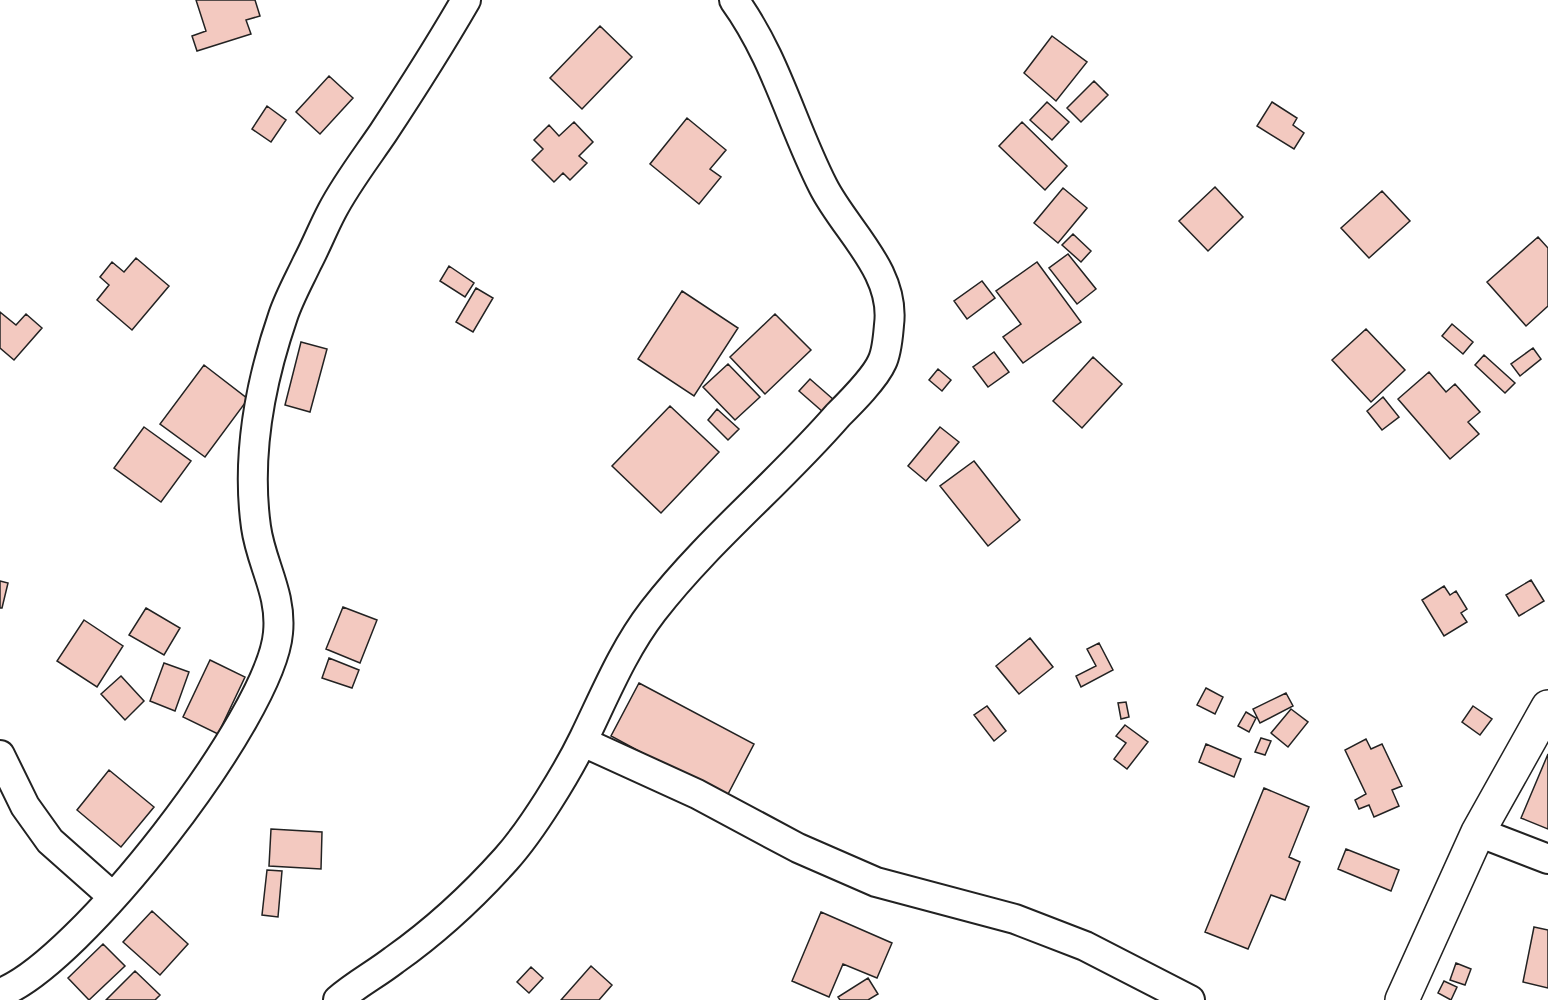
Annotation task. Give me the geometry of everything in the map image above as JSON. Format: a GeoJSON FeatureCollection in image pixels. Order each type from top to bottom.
{"type":"FeatureCollection","features":[{"type":"Feature","properties":{"kind":"main road"},"geometry":{"type":"LineString","coordinates":[[1402,1000],[1478,832],[1548,707]]}},
{"type":"Feature","properties":{"kind":"street"},"geometry":{"type":"LineString","coordinates":[[0,993],[16,988],[80,935],[156,847],[201,788],[246,714],[269,666],[278,636],[279,604],[256,530],[252,477],[262,387],[284,313],[333,209],[428,64],[466,0]]}},
{"type":"Feature","properties":{"kind":"street"},"geometry":{"type":"LineString","coordinates":[[338,1000],[395,960],[459,908],[508,857],[532,825],[583,742],[624,654],[652,612],[682,577],[801,459],[882,363],[890,322],[887,292],[871,259],[825,190],[804,146],[780,79],[757,34],[734,0]]}},
{"type":"Feature","properties":{"kind":"street"},"geometry":{"type":"LineString","coordinates":[[583,742],[697,794],[798,848],[876,882],[1015,919],[1085,946],[1190,1000]]}},
{"type":"Feature","properties":{"kind":"street"},"geometry":{"type":"LineString","coordinates":[[0,755],[26,806],[50,841],[112,897]]}},
{"type":"Feature","properties":{"kind":"street"},"geometry":{"type":"LineString","coordinates":[[1478,832],[1548,859]]}},
{"type":"Feature","properties":{"kind":"building"},"geometry":{"type":"Polygon","coordinates":[[[196,0],[255,0],[260,16],[246,20],[251,34],[197,51],[192,36],[206,31],[196,0]]]}},
{"type":"Feature","properties":{"kind":"building"},"geometry":{"type":"Polygon","coordinates":[[[600,26],[632,57],[582,109],[550,78],[600,26]]]}},
{"type":"Feature","properties":{"kind":"building"},"geometry":{"type":"Polygon","coordinates":[[[1052,36],[1087,62],[1056,101],[1024,73],[1052,36]]]}},
{"type":"Feature","properties":{"kind":"building"},"geometry":{"type":"Polygon","coordinates":[[[329,76],[353,98],[320,134],[296,112],[329,76]]]}},
{"type":"Feature","properties":{"kind":"building"},"geometry":{"type":"Polygon","coordinates":[[[1094,81],[1108,95],[1081,122],[1067,108],[1094,81]]]}},
{"type":"Feature","properties":{"kind":"building"},"geometry":{"type":"Polygon","coordinates":[[[1047,102],[1069,122],[1052,140],[1030,120],[1047,102]]]}},
{"type":"Feature","properties":{"kind":"building"},"geometry":{"type":"Polygon","coordinates":[[[1272,102],[1297,118],[1293,125],[1304,133],[1294,149],[1257,126],[1272,102]]]}},
{"type":"Feature","properties":{"kind":"building"},"geometry":{"type":"Polygon","coordinates":[[[267,106],[286,120],[271,142],[252,129],[267,106]]]}},
{"type":"Feature","properties":{"kind":"building"},"geometry":{"type":"Polygon","coordinates":[[[687,118],[726,150],[710,169],[721,177],[699,204],[650,164],[687,118]]]}},
{"type":"Feature","properties":{"kind":"building"},"geometry":{"type":"Polygon","coordinates":[[[574,122],[593,142],[579,156],[587,163],[570,180],[563,173],[554,182],[532,160],[543,149],[534,140],[549,125],[559,136],[574,122]]]}},
{"type":"Feature","properties":{"kind":"building"},"geometry":{"type":"Polygon","coordinates":[[[1022,122],[1067,166],[1045,190],[999,146],[1022,122]]]}},
{"type":"Feature","properties":{"kind":"building"},"geometry":{"type":"Polygon","coordinates":[[[1215,187],[1243,217],[1208,251],[1179,221],[1215,187]]]}},
{"type":"Feature","properties":{"kind":"building"},"geometry":{"type":"Polygon","coordinates":[[[1063,188],[1087,208],[1058,243],[1034,223],[1063,188]]]}},
{"type":"Feature","properties":{"kind":"building"},"geometry":{"type":"Polygon","coordinates":[[[1382,191],[1410,221],[1369,258],[1341,228],[1382,191]]]}},
{"type":"Feature","properties":{"kind":"building"},"geometry":{"type":"Polygon","coordinates":[[[1073,234],[1091,251],[1081,262],[1062,245],[1073,234]]]}},
{"type":"Feature","properties":{"kind":"building"},"geometry":{"type":"Polygon","coordinates":[[[1538,237],[1548,248],[1548,306],[1526,326],[1487,282],[1538,237]]]}},
{"type":"Feature","properties":{"kind":"building"},"geometry":{"type":"Polygon","coordinates":[[[1068,254],[1096,289],[1077,304],[1049,268],[1068,254]]]}},
{"type":"Feature","properties":{"kind":"building"},"geometry":{"type":"Polygon","coordinates":[[[136,258],[169,286],[132,330],[97,300],[109,285],[100,277],[112,262],[124,272],[136,258]]]}},
{"type":"Feature","properties":{"kind":"building"},"geometry":{"type":"Polygon","coordinates":[[[1037,262],[1081,322],[1023,363],[1003,337],[1021,324],[996,291],[1037,262]]]}},
{"type":"Feature","properties":{"kind":"building"},"geometry":{"type":"Polygon","coordinates":[[[449,266],[474,283],[465,297],[440,281],[449,266]]]}},
{"type":"Feature","properties":{"kind":"building"},"geometry":{"type":"Polygon","coordinates":[[[982,281],[995,298],[967,319],[954,301],[982,281]]]}},
{"type":"Feature","properties":{"kind":"building"},"geometry":{"type":"Polygon","coordinates":[[[476,288],[493,298],[473,332],[456,322],[476,288]]]}},
{"type":"Feature","properties":{"kind":"building"},"geometry":{"type":"Polygon","coordinates":[[[682,291],[738,328],[694,396],[638,359],[682,291]]]}},
{"type":"Feature","properties":{"kind":"building"},"geometry":{"type":"Polygon","coordinates":[[[0,312],[16,325],[26,314],[42,328],[14,360],[0,348],[0,312]]]}},
{"type":"Feature","properties":{"kind":"building"},"geometry":{"type":"Polygon","coordinates":[[[775,314],[811,350],[765,394],[730,357],[775,314]]]}},
{"type":"Feature","properties":{"kind":"building"},"geometry":{"type":"Polygon","coordinates":[[[1452,324],[1473,342],[1463,354],[1442,336],[1452,324]]]}},
{"type":"Feature","properties":{"kind":"building"},"geometry":{"type":"Polygon","coordinates":[[[1366,329],[1405,370],[1371,402],[1332,360],[1366,329]]]}},
{"type":"Feature","properties":{"kind":"building"},"geometry":{"type":"Polygon","coordinates":[[[301,342],[327,349],[310,412],[285,405],[301,342]]]}},
{"type":"Feature","properties":{"kind":"building"},"geometry":{"type":"Polygon","coordinates":[[[1533,348],[1541,359],[1520,376],[1511,364],[1533,348]]]}},
{"type":"Feature","properties":{"kind":"building"},"geometry":{"type":"Polygon","coordinates":[[[994,352],[1009,372],[988,387],[973,367],[994,352]]]}},
{"type":"Feature","properties":{"kind":"building"},"geometry":{"type":"Polygon","coordinates":[[[1484,355],[1515,383],[1505,393],[1475,365],[1484,355]]]}},
{"type":"Feature","properties":{"kind":"building"},"geometry":{"type":"Polygon","coordinates":[[[1093,357],[1122,384],[1082,428],[1053,401],[1093,357]]]}},
{"type":"Feature","properties":{"kind":"building"},"geometry":{"type":"Polygon","coordinates":[[[728,364],[760,397],[735,420],[703,387],[728,364]]]}},
{"type":"Feature","properties":{"kind":"building"},"geometry":{"type":"Polygon","coordinates":[[[204,365],[248,399],[205,457],[160,424],[204,365]]]}},
{"type":"Feature","properties":{"kind":"building"},"geometry":{"type":"Polygon","coordinates":[[[938,369],[951,380],[942,391],[929,380],[938,369]]]}},
{"type":"Feature","properties":{"kind":"building"},"geometry":{"type":"Polygon","coordinates":[[[1429,372],[1446,392],[1455,384],[1480,412],[1468,422],[1479,434],[1450,459],[1398,399],[1429,372]]]}},
{"type":"Feature","properties":{"kind":"building"},"geometry":{"type":"Polygon","coordinates":[[[810,379],[834,400],[823,412],[799,391],[810,379]]]}},
{"type":"Feature","properties":{"kind":"building"},"geometry":{"type":"Polygon","coordinates":[[[1383,397],[1399,417],[1382,430],[1367,411],[1383,397]]]}},
{"type":"Feature","properties":{"kind":"building"},"geometry":{"type":"Polygon","coordinates":[[[670,406],[719,452],[661,513],[612,466],[670,406]]]}},
{"type":"Feature","properties":{"kind":"building"},"geometry":{"type":"Polygon","coordinates":[[[717,409],[739,429],[728,440],[708,420],[717,409]]]}},
{"type":"Feature","properties":{"kind":"building"},"geometry":{"type":"Polygon","coordinates":[[[144,427],[191,461],[161,502],[114,468],[144,427]]]}},
{"type":"Feature","properties":{"kind":"building"},"geometry":{"type":"Polygon","coordinates":[[[940,427],[959,442],[926,481],[908,466],[940,427]]]}},
{"type":"Feature","properties":{"kind":"building"},"geometry":{"type":"Polygon","coordinates":[[[974,461],[1020,520],[988,546],[940,486],[974,461]]]}},
{"type":"Feature","properties":{"kind":"building"},"geometry":{"type":"Polygon","coordinates":[[[1531,580],[1544,601],[1519,616],[1506,595],[1531,580]]]}},
{"type":"Feature","properties":{"kind":"building"},"geometry":{"type":"Polygon","coordinates":[[[0,581],[8,583],[2,608],[0,608],[0,581]]]}},
{"type":"Feature","properties":{"kind":"building"},"geometry":{"type":"Polygon","coordinates":[[[1444,586],[1450,595],[1456,591],[1467,609],[1461,613],[1467,622],[1444,636],[1422,600],[1444,586]]]}},
{"type":"Feature","properties":{"kind":"building"},"geometry":{"type":"Polygon","coordinates":[[[343,607],[377,620],[360,663],[326,649],[343,607]]]}},
{"type":"Feature","properties":{"kind":"building"},"geometry":{"type":"Polygon","coordinates":[[[146,608],[180,628],[164,655],[129,635],[146,608]]]}},
{"type":"Feature","properties":{"kind":"building"},"geometry":{"type":"Polygon","coordinates":[[[84,620],[123,646],[97,687],[57,661],[84,620]]]}},
{"type":"Feature","properties":{"kind":"building"},"geometry":{"type":"Polygon","coordinates":[[[1030,638],[1053,667],[1019,694],[996,666],[1030,638]]]}},
{"type":"Feature","properties":{"kind":"building"},"geometry":{"type":"Polygon","coordinates":[[[1099,643],[1113,670],[1081,687],[1076,676],[1096,666],[1087,649],[1099,643]]]}},
{"type":"Feature","properties":{"kind":"building"},"geometry":{"type":"Polygon","coordinates":[[[329,658],[359,670],[352,688],[322,678],[329,658]]]}},
{"type":"Feature","properties":{"kind":"building"},"geometry":{"type":"Polygon","coordinates":[[[210,660],[245,677],[218,734],[183,717],[210,660]]]}},
{"type":"Feature","properties":{"kind":"building"},"geometry":{"type":"Polygon","coordinates":[[[164,663],[189,672],[175,711],[150,701],[164,663]]]}},
{"type":"Feature","properties":{"kind":"building"},"geometry":{"type":"Polygon","coordinates":[[[121,676],[144,701],[125,720],[101,694],[121,676]]]}},
{"type":"Feature","properties":{"kind":"building"},"geometry":{"type":"Polygon","coordinates":[[[639,683],[754,744],[726,798],[611,736],[639,683]]]}},
{"type":"Feature","properties":{"kind":"building"},"geometry":{"type":"Polygon","coordinates":[[[1206,688],[1223,697],[1215,714],[1197,705],[1206,688]]]}},
{"type":"Feature","properties":{"kind":"building"},"geometry":{"type":"Polygon","coordinates":[[[1286,693],[1293,706],[1260,723],[1253,709],[1286,693]]]}},
{"type":"Feature","properties":{"kind":"building"},"geometry":{"type":"Polygon","coordinates":[[[1126,702],[1129,717],[1121,719],[1118,703],[1126,702]]]}},
{"type":"Feature","properties":{"kind":"building"},"geometry":{"type":"Polygon","coordinates":[[[987,706],[1006,731],[994,741],[974,715],[987,706]]]}},
{"type":"Feature","properties":{"kind":"building"},"geometry":{"type":"Polygon","coordinates":[[[1473,706],[1492,719],[1480,735],[1462,722],[1473,706]]]}},
{"type":"Feature","properties":{"kind":"building"},"geometry":{"type":"Polygon","coordinates":[[[1291,709],[1308,722],[1288,747],[1271,733],[1291,709]]]}},
{"type":"Feature","properties":{"kind":"building"},"geometry":{"type":"Polygon","coordinates":[[[1246,712],[1256,718],[1249,732],[1238,726],[1246,712]]]}},
{"type":"Feature","properties":{"kind":"building"},"geometry":{"type":"Polygon","coordinates":[[[1125,725],[1148,742],[1127,769],[1114,759],[1126,743],[1116,736],[1125,725]]]}},
{"type":"Feature","properties":{"kind":"building"},"geometry":{"type":"Polygon","coordinates":[[[1261,738],[1271,741],[1265,755],[1255,752],[1261,738]]]}},
{"type":"Feature","properties":{"kind":"building"},"geometry":{"type":"Polygon","coordinates":[[[1366,739],[1371,749],[1382,744],[1402,786],[1392,790],[1399,806],[1374,817],[1369,805],[1359,809],[1355,800],[1366,794],[1345,750],[1366,739]]]}},
{"type":"Feature","properties":{"kind":"building"},"geometry":{"type":"Polygon","coordinates":[[[1206,744],[1241,759],[1234,777],[1199,762],[1206,744]]]}},
{"type":"Feature","properties":{"kind":"building"},"geometry":{"type":"Polygon","coordinates":[[[1548,754],[1548,829],[1521,818],[1548,754]]]}},
{"type":"Feature","properties":{"kind":"building"},"geometry":{"type":"Polygon","coordinates":[[[109,770],[154,807],[121,847],[77,810],[109,770]]]}},
{"type":"Feature","properties":{"kind":"building"},"geometry":{"type":"Polygon","coordinates":[[[1264,788],[1309,807],[1289,857],[1300,862],[1285,900],[1271,895],[1248,949],[1205,932],[1264,788]]]}},
{"type":"Feature","properties":{"kind":"building"},"geometry":{"type":"Polygon","coordinates":[[[271,829],[322,832],[321,869],[269,866],[271,829]]]}},
{"type":"Feature","properties":{"kind":"building"},"geometry":{"type":"Polygon","coordinates":[[[1346,849],[1399,870],[1391,891],[1338,869],[1346,849]]]}},
{"type":"Feature","properties":{"kind":"building"},"geometry":{"type":"Polygon","coordinates":[[[267,870],[282,871],[278,917],[262,915],[267,870]]]}},
{"type":"Feature","properties":{"kind":"building"},"geometry":{"type":"Polygon","coordinates":[[[152,911],[188,944],[160,975],[123,942],[152,911]]]}},
{"type":"Feature","properties":{"kind":"building"},"geometry":{"type":"Polygon","coordinates":[[[821,912],[892,943],[877,978],[843,964],[829,997],[792,981],[821,912]]]}},
{"type":"Feature","properties":{"kind":"building"},"geometry":{"type":"Polygon","coordinates":[[[1534,927],[1548,930],[1548,988],[1523,982],[1534,927]]]}},
{"type":"Feature","properties":{"kind":"building"},"geometry":{"type":"Polygon","coordinates":[[[103,944],[125,966],[89,1000],[68,978],[103,944]]]}},
{"type":"Feature","properties":{"kind":"building"},"geometry":{"type":"Polygon","coordinates":[[[1456,963],[1471,969],[1465,985],[1450,980],[1456,963]]]}},
{"type":"Feature","properties":{"kind":"building"},"geometry":{"type":"Polygon","coordinates":[[[591,966],[612,985],[599,1000],[561,1000],[591,966]]]}},
{"type":"Feature","properties":{"kind":"building"},"geometry":{"type":"Polygon","coordinates":[[[531,967],[543,978],[529,993],[517,982],[531,967]]]}},
{"type":"Feature","properties":{"kind":"building"},"geometry":{"type":"Polygon","coordinates":[[[135,971],[160,995],[155,1000],[106,1000],[135,971]]]}},
{"type":"Feature","properties":{"kind":"building"},"geometry":{"type":"Polygon","coordinates":[[[868,978],[878,994],[868,1000],[840,1000],[838,997],[868,978]]]}},
{"type":"Feature","properties":{"kind":"building"},"geometry":{"type":"Polygon","coordinates":[[[1444,981],[1457,987],[1451,1000],[1438,993],[1444,981]]]}}]}
